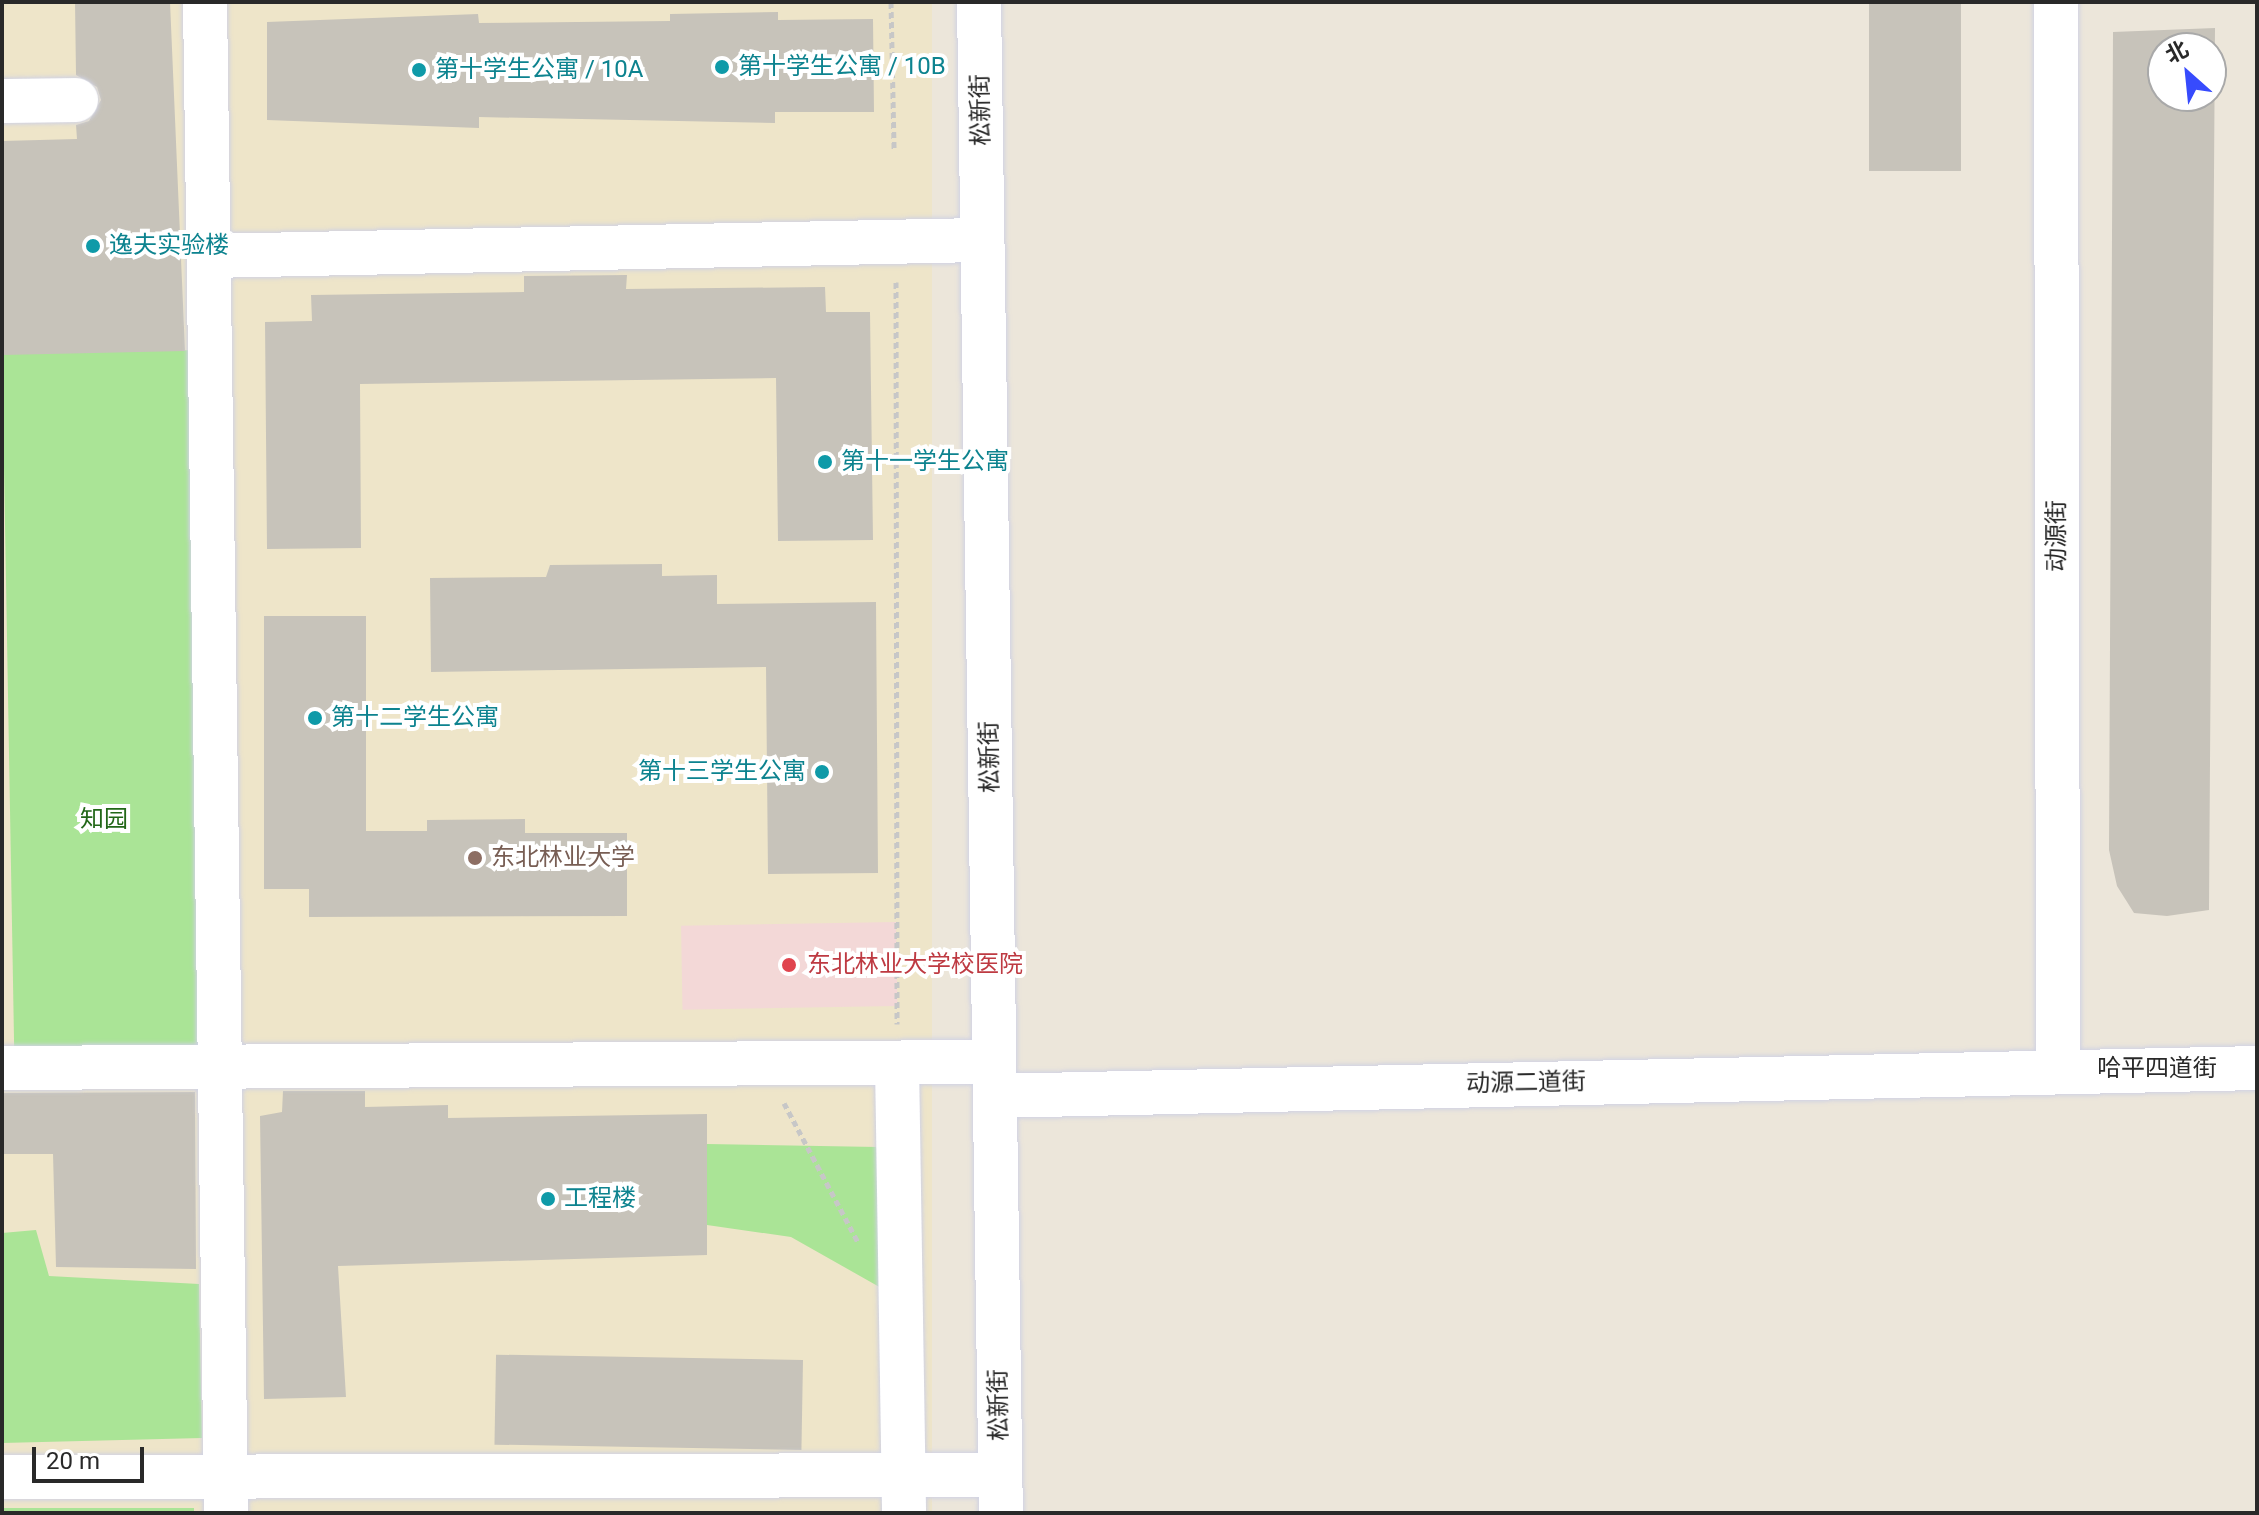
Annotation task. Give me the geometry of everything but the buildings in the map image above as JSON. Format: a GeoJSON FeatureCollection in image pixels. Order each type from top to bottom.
{"type":"FeatureCollection","features":[{"type":"Feature","properties":{"kind":"street"},"geometry":{"type":"LineString","coordinates":[[205,2],[226,1496]]}},
{"type":"Feature","properties":{"kind":"street","name":"松新街"},"geometry":{"type":"LineString","coordinates":[[979,2],[1001,1494]]}},
{"type":"Feature","properties":{"kind":"street","name":"动源街"},"geometry":{"type":"LineString","coordinates":[[2056,2],[2058,1069]]}},
{"type":"Feature","properties":{"kind":"street"},"geometry":{"type":"LineString","coordinates":[[2,101],[76,100]]}},
{"type":"Feature","properties":{"kind":"street"},"geometry":{"type":"LineString","coordinates":[[209,256],[982,240]]}},
{"type":"Feature","properties":{"kind":"street"},"geometry":{"type":"LineString","coordinates":[[897,1063],[904,1494]]}},
{"type":"Feature","properties":{"kind":"street","name":"动源二道街"},"geometry":{"type":"LineString","coordinates":[[2,1068],[897,1063],[995,1079],[2058,1069]]}},
{"type":"Feature","properties":{"kind":"street","name":"哈平四道街"},"geometry":{"type":"LineString","coordinates":[[2058,1069],[2257,1068]]}},
{"type":"Feature","properties":{"kind":"street"},"geometry":{"type":"LineString","coordinates":[[2,1477],[226,1496],[1001,1494]]}},
{"type":"Feature","properties":{"kind":"path"},"geometry":{"type":"LineString","coordinates":[[891,2],[894,151]]}},
{"type":"Feature","properties":{"kind":"path"},"geometry":{"type":"LineString","coordinates":[[896,241],[897,1063]]}},
{"type":"Feature","properties":{"kind":"path"},"geometry":{"type":"LineString","coordinates":[[765,1063],[862,1250]]}},
{"type":"Feature","properties":{"kind":"shaded area","name":"东北林业大学"},"geometry":{"type":"Polygon","coordinates":[[[2,2],[932,2],[932,1513],[2,1513],[2,2]]]}},
{"type":"Feature","properties":{"kind":"shaded area","name":"东北林业大学校医院"},"geometry":{"type":"Polygon","coordinates":[[[896,922],[897,1006],[682,1010],[681,926],[896,922]]]}},
{"type":"Feature","properties":{"kind":"green space","name":"知园"},"geometry":{"type":"Polygon","coordinates":[[[201,350],[213,1046],[14,1049],[2,353],[201,350]]]}},
{"type":"Feature","properties":{"kind":"green space"},"geometry":{"type":"Polygon","coordinates":[[[707,1144],[878,1147],[883,1289],[791,1237],[707,1225],[707,1144]]]}},
{"type":"Feature","properties":{"kind":"green space"},"geometry":{"type":"Polygon","coordinates":[[[36,1230],[49,1276],[199,1284],[202,1438],[2,1443],[2,1233],[36,1230]]]}},
{"type":"Feature","properties":{"kind":"green space"},"geometry":{"type":"Polygon","coordinates":[[[2,1508],[194,1508],[194,1513],[2,1513],[2,1508]]]}},
{"type":"Feature","properties":{"kind":"place","name":"第十学生公寓 / 10B"},"geometry":{"type":"Point","coordinates":[722,67]}},
{"type":"Feature","properties":{"kind":"place","name":"第十学生公寓 / 10A"},"geometry":{"type":"Point","coordinates":[419,70]}},
{"type":"Feature","properties":{"kind":"place","name":"逸夫实验楼"},"geometry":{"type":"Point","coordinates":[93,246]}},
{"type":"Feature","properties":{"kind":"place","name":"第十一学生公寓"},"geometry":{"type":"Point","coordinates":[825,462]}},
{"type":"Feature","properties":{"kind":"place","name":"第十二学生公寓"},"geometry":{"type":"Point","coordinates":[315,718]}},
{"type":"Feature","properties":{"kind":"place","name":"第十三学生公寓"},"geometry":{"type":"Point","coordinates":[822,772]}},
{"type":"Feature","properties":{"kind":"place","name":"东北林业大学"},"geometry":{"type":"Point","coordinates":[475,858]}},
{"type":"Feature","properties":{"kind":"place","name":"东北林业大学校医院"},"geometry":{"type":"Point","coordinates":[789,965]}},
{"type":"Feature","properties":{"kind":"place","name":"工程楼"},"geometry":{"type":"Point","coordinates":[548,1199]}}]}
